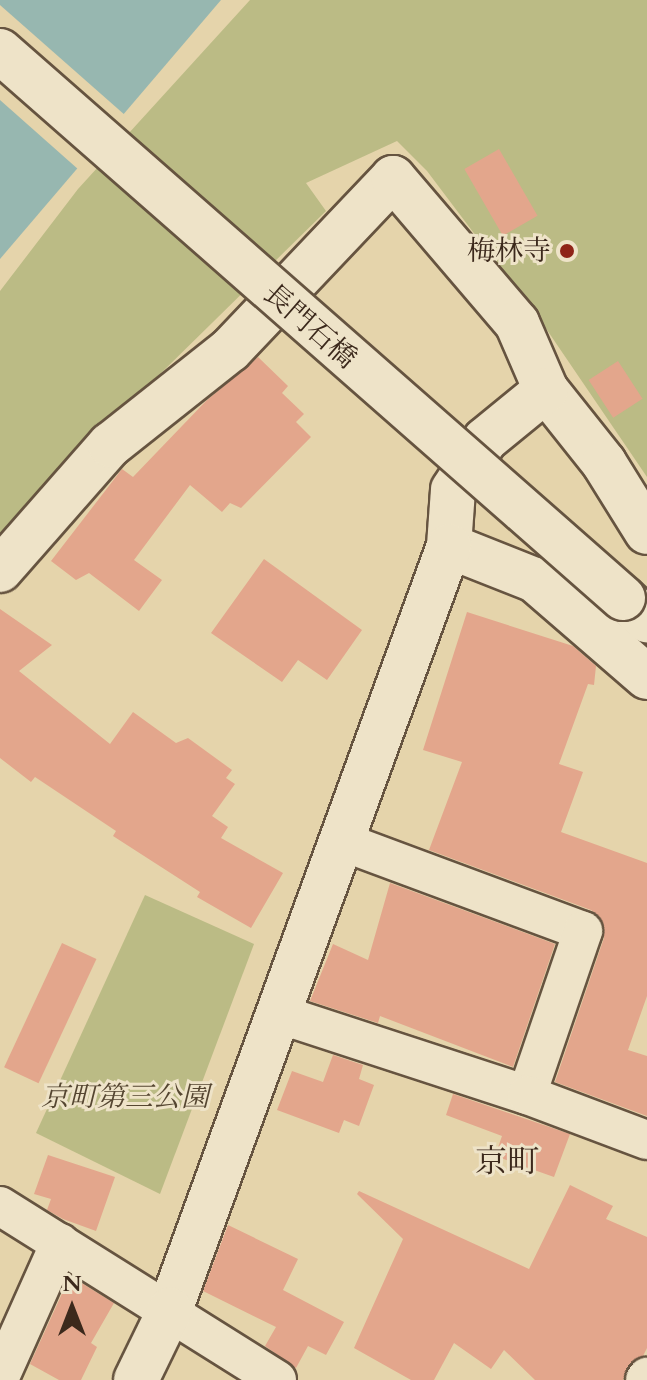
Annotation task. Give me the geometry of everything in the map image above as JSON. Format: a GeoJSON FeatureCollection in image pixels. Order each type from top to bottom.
{"type":"FeatureCollection","features":[{"type":"Feature","properties":{"kind":"street","name":"長門石橋"},"geometry":{"type":"LineString","coordinates":[[0,51],[635,609]]}},
{"type":"Feature","properties":{"kind":"street"},"geometry":{"type":"LineString","coordinates":[[0,570],[110,445],[230,350],[393,178],[517,323],[546,390],[604,463],[647,532]]}},
{"type":"Feature","properties":{"kind":"street"},"geometry":{"type":"LineString","coordinates":[[136,1380],[170,1310],[449,546],[453,490],[485,440],[546,390]]}},
{"type":"Feature","properties":{"kind":"street"},"geometry":{"type":"LineString","coordinates":[[449,546],[535,580],[647,677]]}},
{"type":"Feature","properties":{"kind":"street"},"geometry":{"type":"LineString","coordinates":[[341,841],[583,931],[527,1095]]}},
{"type":"Feature","properties":{"kind":"street"},"geometry":{"type":"LineString","coordinates":[[276,1013],[527,1095],[647,1140]]}},
{"type":"Feature","properties":{"kind":"street"},"geometry":{"type":"LineString","coordinates":[[0,1206],[277,1380]]}},
{"type":"Feature","properties":{"kind":"street"},"geometry":{"type":"LineString","coordinates":[[0,1377],[60,1243]]}},
{"type":"Feature","properties":{"kind":"green space"},"geometry":{"type":"Polygon","coordinates":[[[250,0],[647,0],[647,477],[547,330],[427,171],[397,141],[306,183],[326,211],[98,435],[0,539],[0,291],[78,189],[250,0]]]}},
{"type":"Feature","properties":{"kind":"green space","name":"京町第三公園"},"geometry":{"type":"Polygon","coordinates":[[[145,895],[254,944],[160,1194],[36,1133],[145,895]]]}},
{"type":"Feature","properties":{"kind":"water"},"geometry":{"type":"Polygon","coordinates":[[[0,0],[221,0],[0,259],[0,0]]]}},
{"type":"Feature","properties":{"kind":"pier"},"geometry":{"type":"Polygon","coordinates":[[[0,5],[126,116],[79,170],[0,100],[0,5]]]}},
{"type":"Feature","properties":{"kind":"building"},"geometry":{"type":"Polygon","coordinates":[[[499,149],[538,216],[503,236],[464,169],[499,149]]]}},
{"type":"Feature","properties":{"kind":"building"},"geometry":{"type":"Polygon","coordinates":[[[258,357],[288,386],[282,393],[304,414],[296,422],[311,437],[241,508],[230,503],[222,512],[190,485],[134,560],[162,580],[139,611],[89,573],[76,580],[51,561],[122,469],[133,477],[206,401],[258,357]]]}},
{"type":"Feature","properties":{"kind":"building"},"geometry":{"type":"Polygon","coordinates":[[[618,361],[643,399],[613,418],[589,380],[618,361]]]}},
{"type":"Feature","properties":{"kind":"building"},"geometry":{"type":"Polygon","coordinates":[[[264,559],[362,630],[327,680],[298,660],[282,682],[211,633],[264,559]]]}},
{"type":"Feature","properties":{"kind":"building"},"geometry":{"type":"Polygon","coordinates":[[[0,609],[52,645],[19,671],[110,744],[133,712],[176,743],[188,738],[232,770],[226,778],[235,784],[212,816],[228,827],[221,838],[283,873],[251,928],[197,897],[200,892],[113,836],[116,831],[35,777],[31,782],[0,758],[0,609]]]}},
{"type":"Feature","properties":{"kind":"building"},"geometry":{"type":"Polygon","coordinates":[[[467,612],[573,646],[596,666],[594,685],[588,684],[559,764],[583,772],[561,832],[647,863],[647,996],[628,1050],[647,1056],[647,1116],[555,1082],[604,938],[600,917],[591,910],[429,850],[462,762],[423,750],[467,612]]]}},
{"type":"Feature","properties":{"kind":"building"},"geometry":{"type":"Polygon","coordinates":[[[390,883],[555,944],[513,1067],[380,1016],[378,1023],[310,1001],[333,944],[368,960],[390,883]]]}},
{"type":"Feature","properties":{"kind":"building"},"geometry":{"type":"Polygon","coordinates":[[[62,943],[96,959],[39,1083],[4,1067],[62,943]]]}},
{"type":"Feature","properties":{"kind":"building"},"geometry":{"type":"Polygon","coordinates":[[[333,1055],[363,1065],[359,1079],[374,1085],[359,1126],[344,1120],[339,1133],[277,1110],[292,1071],[323,1082],[333,1055]]]}},
{"type":"Feature","properties":{"kind":"building"},"geometry":{"type":"Polygon","coordinates":[[[453,1094],[570,1134],[554,1177],[495,1156],[502,1136],[446,1115],[453,1094]]]}},
{"type":"Feature","properties":{"kind":"building"},"geometry":{"type":"Polygon","coordinates":[[[48,1155],[115,1177],[96,1231],[47,1210],[51,1199],[34,1194],[48,1155]]]}},
{"type":"Feature","properties":{"kind":"building"},"geometry":{"type":"Polygon","coordinates":[[[570,1185],[613,1206],[606,1219],[647,1237],[647,1348],[643,1356],[629,1365],[623,1380],[535,1380],[504,1350],[491,1369],[454,1343],[434,1380],[411,1380],[354,1348],[403,1239],[357,1194],[359,1191],[529,1269],[570,1185]]]}},
{"type":"Feature","properties":{"kind":"building"},"geometry":{"type":"Polygon","coordinates":[[[228,1225],[298,1259],[283,1290],[344,1322],[326,1355],[308,1346],[296,1368],[265,1346],[276,1327],[203,1291],[228,1225]]]}},
{"type":"Feature","properties":{"kind":"building"},"geometry":{"type":"Polygon","coordinates":[[[70,1276],[114,1303],[91,1343],[97,1347],[81,1380],[59,1380],[30,1364],[70,1276]]]}},
{"type":"Feature","properties":{"kind":"place","name":"梅林寺"},"geometry":{"type":"Point","coordinates":[567,251]}},
{"type":"Feature","properties":{"kind":"district","name":"京町"},"geometry":{"type":"Point","coordinates":[507,1162]}}]}
